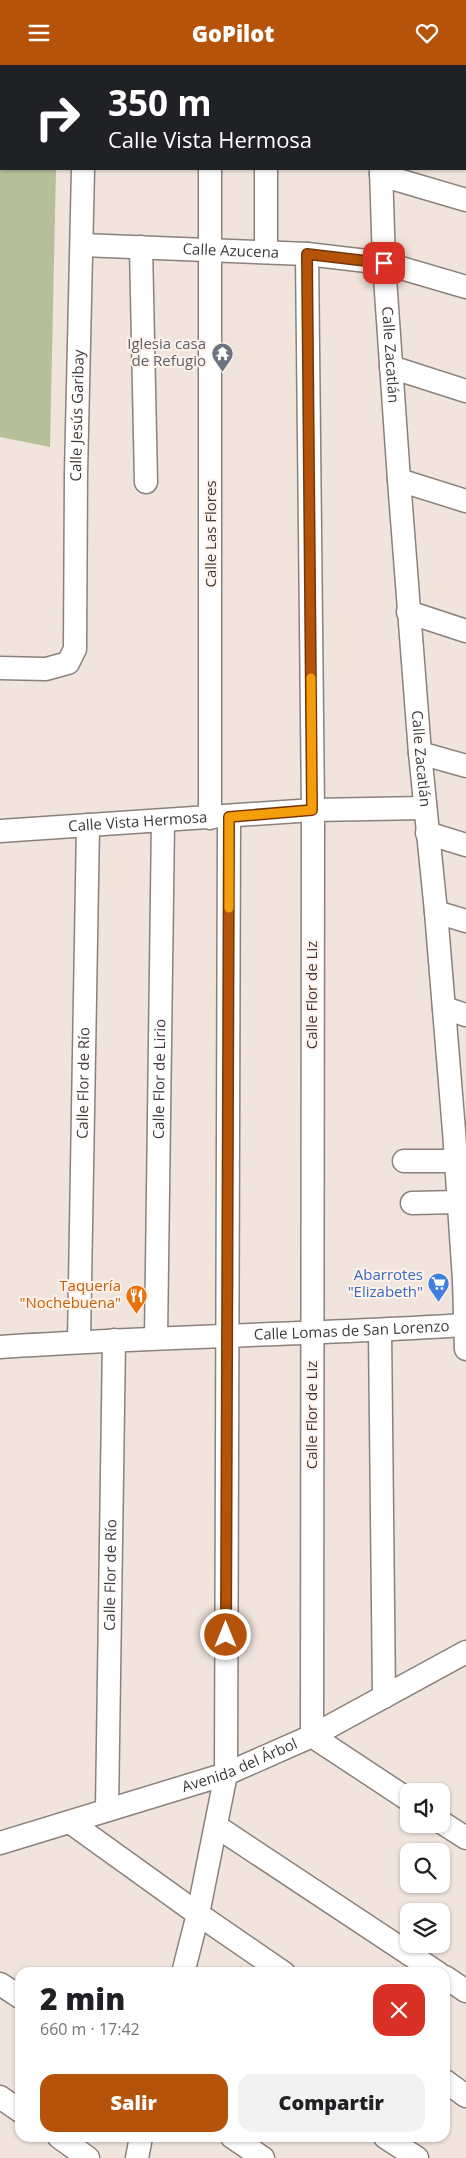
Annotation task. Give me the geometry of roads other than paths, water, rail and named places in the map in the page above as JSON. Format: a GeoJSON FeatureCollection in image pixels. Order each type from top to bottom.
{"type":"FeatureCollection","features":[{"type":"Feature","properties":{"kind":"street","name":"Calle Jesús Garibay"},"geometry":{"type":"LineString","coordinates":[[0,668],[46,669],[68,663],[75,649],[76,473],[83,170]]}},
{"type":"Feature","properties":{"kind":"street","name":"Calle Las Flores"},"geometry":{"type":"LineString","coordinates":[[185,1967],[198,1914],[226,1774],[227,1337],[210,170]]}},
{"type":"Feature","properties":{"kind":"street"},"geometry":{"type":"LineString","coordinates":[[266,170],[266,252]]}},
{"type":"Feature","properties":{"kind":"street"},"geometry":{"type":"LineString","coordinates":[[381,172],[466,200]]}},
{"type":"Feature","properties":{"kind":"street","name":"Calle Zacatlán"},"geometry":{"type":"LineString","coordinates":[[381,172],[384,263],[408,612],[444,1008],[460,1133],[455,1161],[465,1280],[464,1325],[466,1349]]}},
{"type":"Feature","properties":{"kind":"street","name":"Calle Azucena"},"geometry":{"type":"LineString","coordinates":[[82,245],[307,254],[384,263],[466,287]]}},
{"type":"Feature","properties":{"kind":"street"},"geometry":{"type":"LineString","coordinates":[[141,247],[146,482]]}},
{"type":"Feature","properties":{"kind":"street","name":"Calle Flor de Liz"},"geometry":{"type":"LineString","coordinates":[[307,254],[312,810],[312,1736]]}},
{"type":"Feature","properties":{"kind":"street"},"geometry":{"type":"LineString","coordinates":[[391,367],[466,391]]}},
{"type":"Feature","properties":{"kind":"street"},"geometry":{"type":"LineString","coordinates":[[399,480],[466,501]]}},
{"type":"Feature","properties":{"kind":"street"},"geometry":{"type":"LineString","coordinates":[[408,612],[466,631]]}},
{"type":"Feature","properties":{"kind":"street"},"geometry":{"type":"LineString","coordinates":[[420,753],[466,766]]}},
{"type":"Feature","properties":{"kind":"street","name":"Calle Vista Hermosa"},"geometry":{"type":"LineString","coordinates":[[0,831],[312,810],[425,808]]}},
{"type":"Feature","properties":{"kind":"street","name":"Calle Flor de Lirio"},"geometry":{"type":"LineString","coordinates":[[156,1338],[163,821]]}},
{"type":"Feature","properties":{"kind":"street","name":"Calle Flor de Río"},"geometry":{"type":"LineString","coordinates":[[79,1341],[88,825]]}},
{"type":"Feature","properties":{"kind":"street"},"geometry":{"type":"LineString","coordinates":[[427,833],[466,845]]}},
{"type":"Feature","properties":{"kind":"street"},"geometry":{"type":"LineString","coordinates":[[436,912],[466,921]]}},
{"type":"Feature","properties":{"kind":"street"},"geometry":{"type":"LineString","coordinates":[[444,1008],[466,1015]]}},
{"type":"Feature","properties":{"kind":"street"},"geometry":{"type":"LineString","coordinates":[[404,1161],[455,1161]]}},
{"type":"Feature","properties":{"kind":"street"},"geometry":{"type":"LineString","coordinates":[[412,1203],[458,1202]]}},
{"type":"Feature","properties":{"kind":"street","name":"Calle Lomas de San Lorenzo"},"geometry":{"type":"LineString","coordinates":[[0,1347],[79,1341],[311,1334],[464,1325]]}},
{"type":"Feature","properties":{"kind":"street"},"geometry":{"type":"LineString","coordinates":[[380,1331],[384,1697]]}},
{"type":"Feature","properties":{"kind":"street","name":"Calle Flor de Río"},"geometry":{"type":"LineString","coordinates":[[107,1810],[114,1340]]}},
{"type":"Feature","properties":{"kind":"street","name":"Avenida del Árbol"},"geometry":{"type":"LineString","coordinates":[[0,1843],[226,1774],[312,1736],[466,1653]]}},
{"type":"Feature","properties":{"kind":"street"},"geometry":{"type":"LineString","coordinates":[[312,1736],[400,1794]]}},
{"type":"Feature","properties":{"kind":"street"},"geometry":{"type":"LineString","coordinates":[[70,1822],[275,1967]]}},
{"type":"Feature","properties":{"kind":"street"},"geometry":{"type":"LineString","coordinates":[[216,1826],[429,1967]]}},
{"type":"Feature","properties":{"kind":"street"},"geometry":{"type":"LineString","coordinates":[[450,1828],[466,1838]]}},
{"type":"Feature","properties":{"kind":"street"},"geometry":{"type":"LineString","coordinates":[[450,1980],[466,1991]]}},
{"type":"Feature","properties":{"kind":"street"},"geometry":{"type":"LineString","coordinates":[[0,1984],[15,1994]]}},
{"type":"Feature","properties":{"kind":"street"},"geometry":{"type":"LineString","coordinates":[[450,2084],[466,2095]]}},
{"type":"Feature","properties":{"kind":"street"},"geometry":{"type":"LineString","coordinates":[[0,2097],[15,2108]]}},
{"type":"Feature","properties":{"kind":"street"},"geometry":{"type":"LineString","coordinates":[[66,2142],[88,2158]]}},
{"type":"Feature","properties":{"kind":"street"},"geometry":{"type":"LineString","coordinates":[[137,2158],[140,2142]]}},
{"type":"Feature","properties":{"kind":"street"},"geometry":{"type":"LineString","coordinates":[[239,2142],[263,2158]]}},
{"type":"Feature","properties":{"kind":"street"},"geometry":{"type":"LineString","coordinates":[[393,2142],[417,2158]]}},
{"type":"Feature","properties":{"kind":"place","name":"Iglesia casa de Refugio"},"geometry":{"type":"Point","coordinates":[222,372]}},
{"type":"Feature","properties":{"kind":"place","name":"Abarrotes \"Elizabeth\""},"geometry":{"type":"Point","coordinates":[439,1303]}},
{"type":"Feature","properties":{"kind":"place","name":"Taquería \"Nochebuena\""},"geometry":{"type":"Point","coordinates":[137,1314]}}]}
